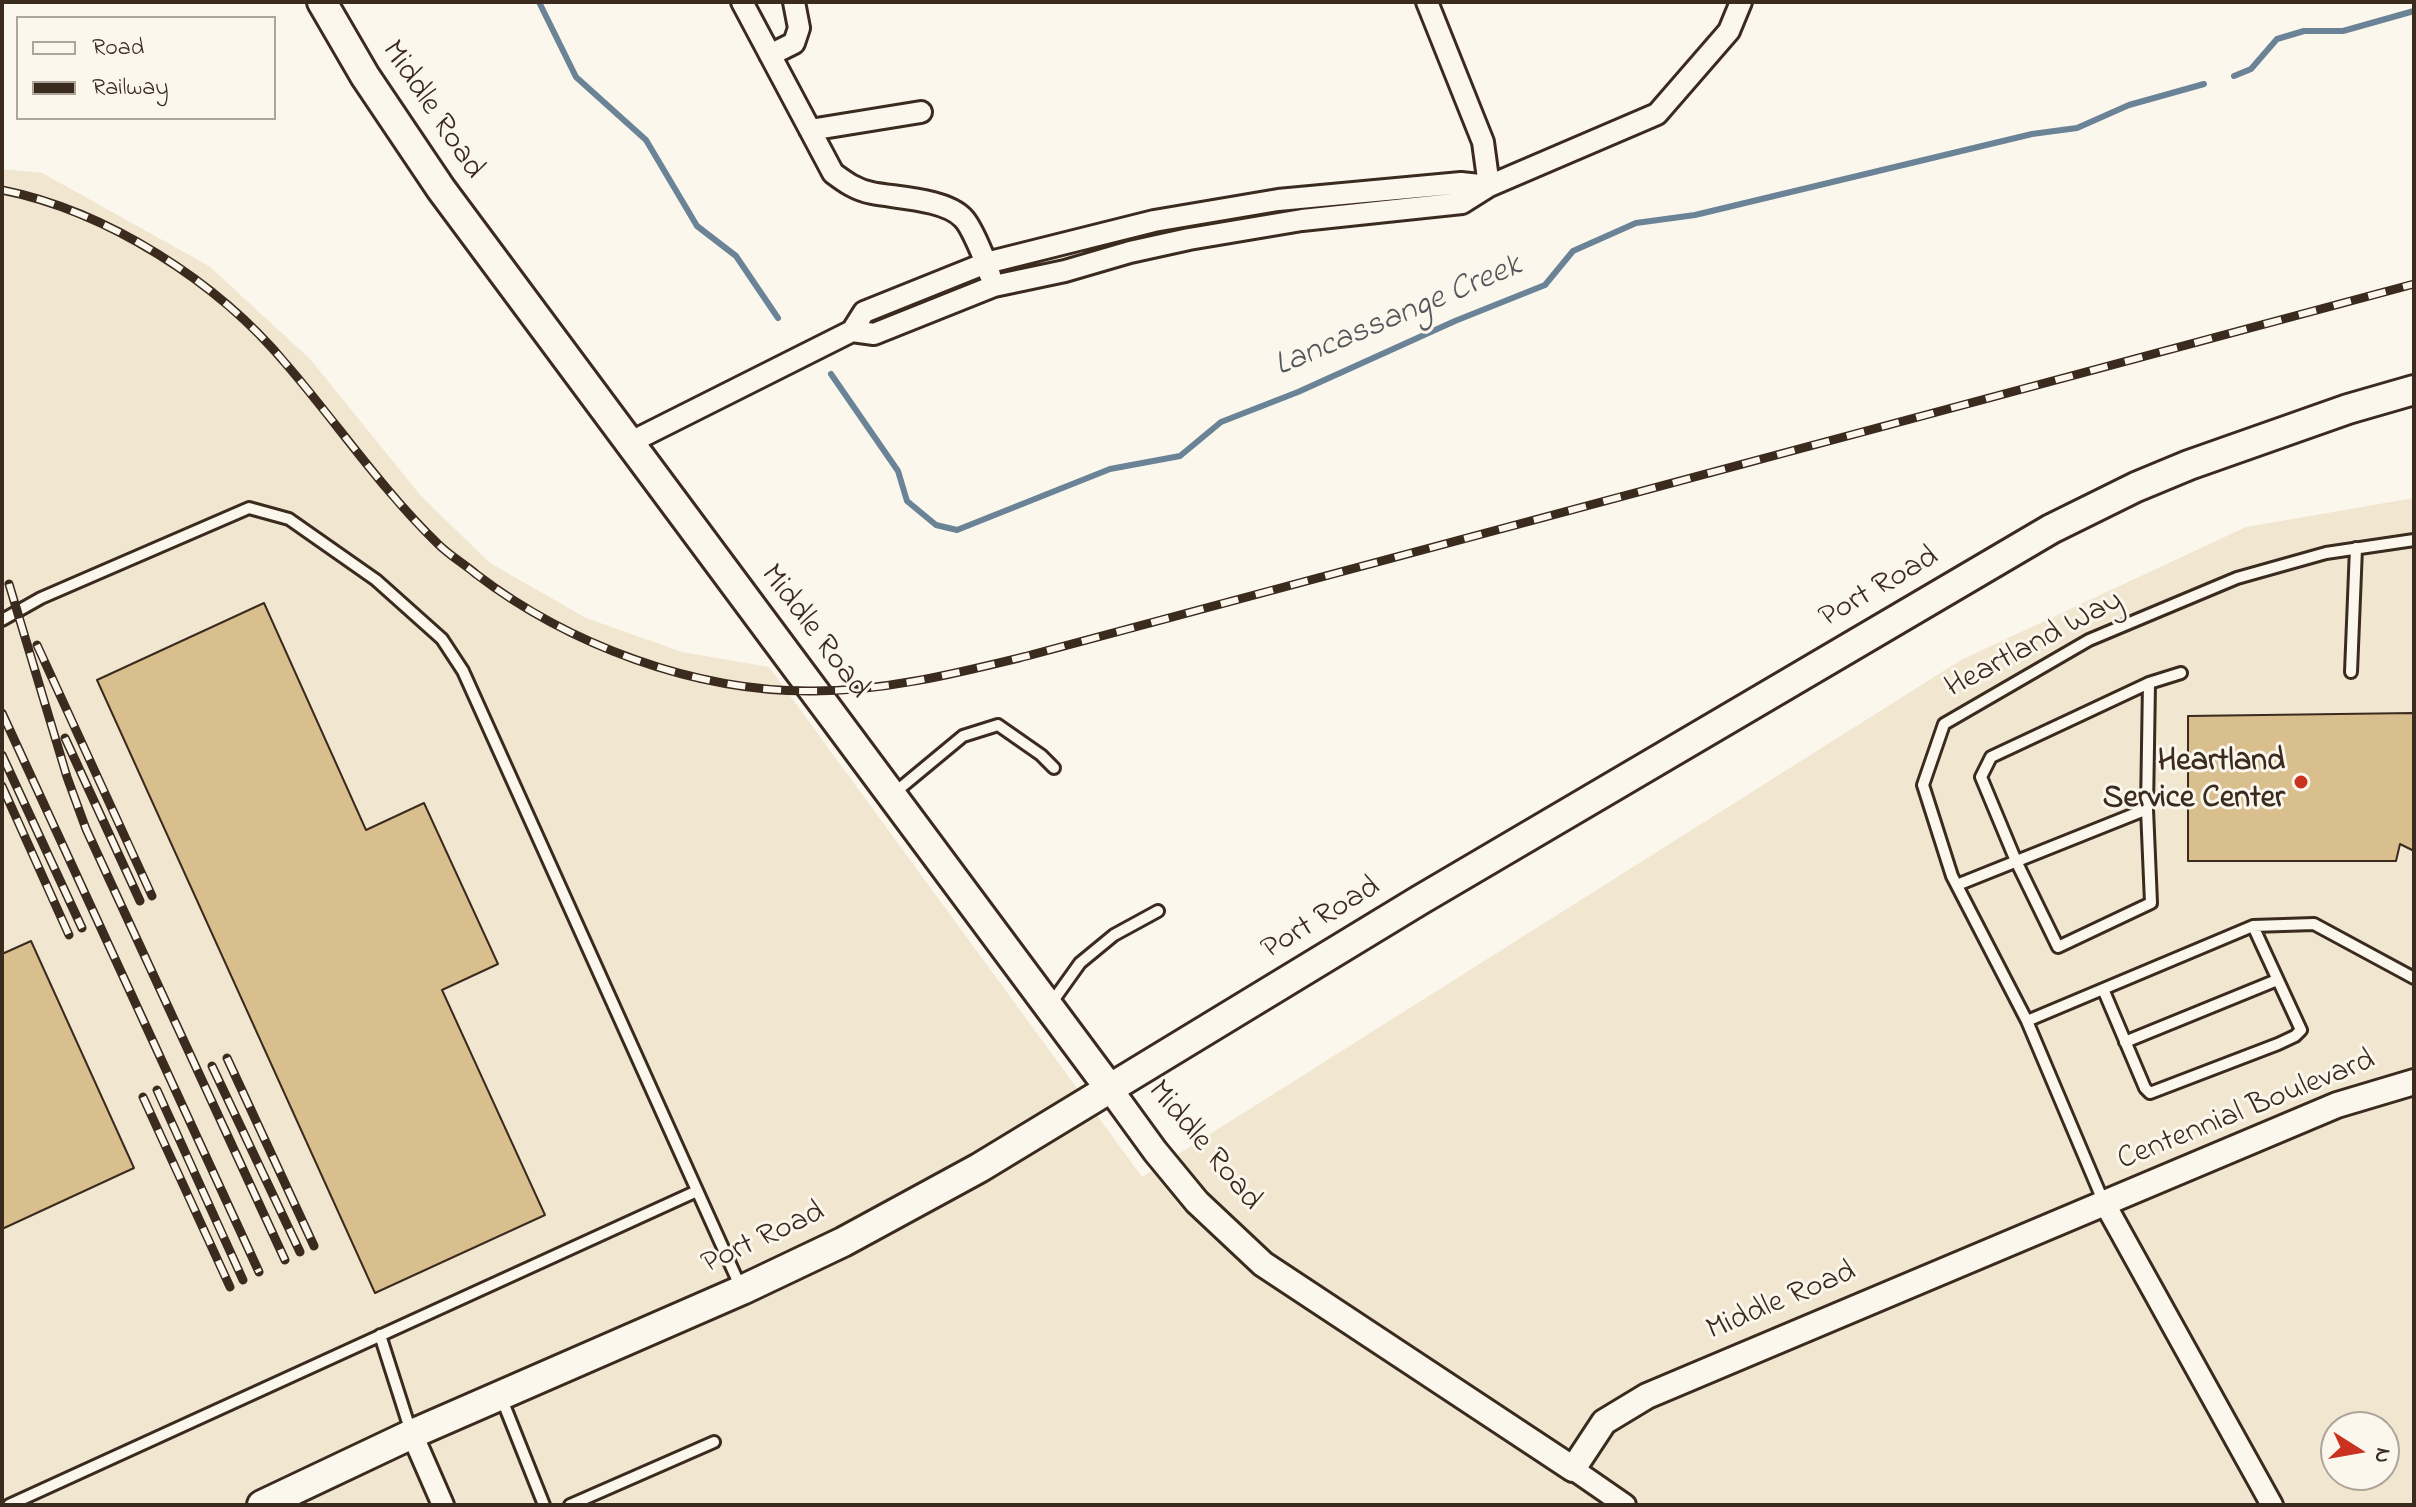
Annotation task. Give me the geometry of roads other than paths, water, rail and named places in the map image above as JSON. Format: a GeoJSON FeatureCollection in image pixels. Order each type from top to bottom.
{"type":"FeatureCollection","features":[{"type":"Feature","properties":{"kind":"main road","name":"Middle Road"},"geometry":{"type":"LineString","coordinates":[[322,2],[365,76],[441,189],[1110,1089]]}},
{"type":"Feature","properties":{"kind":"main road","name":"Port Road"},"geometry":{"type":"LineString","coordinates":[[262,1505],[296,1494],[412,1434],[742,1290],[843,1242],[966,1176],[1420,900],[2051,529],[2189,465],[2348,409],[2414,390]]}},
{"type":"Feature","properties":{"kind":"street"},"geometry":{"type":"LineString","coordinates":[[742,2],[833,173],[850,186],[948,208],[964,218],[994,286]]}},
{"type":"Feature","properties":{"kind":"street"},"geometry":{"type":"LineString","coordinates":[[770,55],[794,43],[799,28],[794,2]]}},
{"type":"Feature","properties":{"kind":"street"},"geometry":{"type":"LineString","coordinates":[[1427,2],[1483,142],[1489,186]]}},
{"type":"Feature","properties":{"kind":"street"},"geometry":{"type":"LineString","coordinates":[[852,331],[874,334],[994,286],[1189,239],[1302,220],[1462,203],[1489,186],[1657,114],[1729,31],[1741,2]]}},
{"type":"Feature","properties":{"kind":"street"},"geometry":{"type":"LineString","coordinates":[[810,130],[921,112]]}},
{"type":"Feature","properties":{"kind":"street"},"geometry":{"type":"LineString","coordinates":[[629,443],[852,331],[864,312],[986,263],[1154,221],[1278,200],[1461,183],[1489,186]]}},
{"type":"Feature","properties":{"kind":"street","name":"Centennial Boulevard"},"geometry":{"type":"LineString","coordinates":[[2105,1204],[2337,1105],[2414,1082]]}},
{"type":"Feature","properties":{"kind":"street","name":"Middle Road"},"geometry":{"type":"LineString","coordinates":[[1110,1089],[1197,1202],[1263,1264],[1573,1469],[1604,1422],[1647,1396],[2105,1204]]}},
{"type":"Feature","properties":{"kind":"street"},"geometry":{"type":"LineString","coordinates":[[2105,1204],[2272,1505]]}},
{"type":"Feature","properties":{"kind":"street"},"geometry":{"type":"LineString","coordinates":[[412,1434],[443,1505]]}},
{"type":"Feature","properties":{"kind":"street"},"geometry":{"type":"LineString","coordinates":[[1573,1469],[1625,1505]]}},
{"type":"Feature","properties":{"kind":"lane"},"geometry":{"type":"LineString","coordinates":[[2,620],[41,598],[249,508],[289,519],[376,580],[442,639],[463,671],[742,1290]]}},
{"type":"Feature","properties":{"kind":"lane","name":"Heartland Way"},"geometry":{"type":"LineString","coordinates":[[2105,1204],[2027,1021],[1957,885],[1923,785],[1944,724],[2089,640],[2237,578],[2326,553],[2414,540]]}},
{"type":"Feature","properties":{"kind":"lane"},"geometry":{"type":"LineString","coordinates":[[2351,672],[2356,548]]}},
{"type":"Feature","properties":{"kind":"lane"},"geometry":{"type":"LineString","coordinates":[[2149,683],[2147,809],[2151,903],[2058,947],[2016,861],[1981,777],[1991,757],[2149,683],[2181,673]]}},
{"type":"Feature","properties":{"kind":"lane"},"geometry":{"type":"LineString","coordinates":[[892,795],[963,736],[998,725],[1054,768]]}},
{"type":"Feature","properties":{"kind":"lane"},"geometry":{"type":"LineString","coordinates":[[1957,885],[2147,809]]}},
{"type":"Feature","properties":{"kind":"lane"},"geometry":{"type":"LineString","coordinates":[[1049,1006],[1080,963],[1114,935],[1158,911]]}},
{"type":"Feature","properties":{"kind":"lane"},"geometry":{"type":"LineString","coordinates":[[2027,1021],[2253,926],[2314,924],[2414,978]]}},
{"type":"Feature","properties":{"kind":"lane"},"geometry":{"type":"LineString","coordinates":[[2103,989],[2145,1088],[2150,1093],[2278,1044],[2301,1030],[2253,926]]}},
{"type":"Feature","properties":{"kind":"lane"},"geometry":{"type":"LineString","coordinates":[[2125,1042],[2277,980]]}},
{"type":"Feature","properties":{"kind":"lane"},"geometry":{"type":"LineString","coordinates":[[9,1505],[697,1191]]}},
{"type":"Feature","properties":{"kind":"lane"},"geometry":{"type":"LineString","coordinates":[[380,1335],[412,1434]]}},
{"type":"Feature","properties":{"kind":"lane"},"geometry":{"type":"LineString","coordinates":[[500,1396],[544,1505]]}},
{"type":"Feature","properties":{"kind":"lane"},"geometry":{"type":"LineString","coordinates":[[570,1505],[714,1442]]}},
{"type":"Feature","properties":{"kind":"waterway","name":"Lancassange Creek"},"geometry":{"type":"LineString","coordinates":[[539,2],[576,77],[646,140],[697,226],[736,256],[778,318]]}},
{"type":"Feature","properties":{"kind":"waterway","name":"Lancassange Creek"},"geometry":{"type":"LineString","coordinates":[[2234,76],[2251,69],[2277,39],[2304,31],[2343,31],[2414,11]]}},
{"type":"Feature","properties":{"kind":"waterway","name":"Lancassange Creek"},"geometry":{"type":"LineString","coordinates":[[831,374],[898,471],[907,501],[936,525],[957,530],[1110,469],[1180,456],[1221,422],[1545,285],[1573,251],[1636,223],[1695,215],[2032,134],[2077,128],[2129,105],[2204,84]]}},
{"type":"Feature","properties":{"kind":"railway"},"geometry":{"type":"LineString","coordinates":[[2,190],[42,200],[120,233],[158,254],[228,305],[286,364],[417,523],[447,552],[512,599],[551,622],[635,660],[724,683],[813,691],[894,684],[1027,656],[2414,284]]}},
{"type":"Feature","properties":{"kind":"railway"},"geometry":{"type":"LineString","coordinates":[[9,584],[67,777],[86,829],[285,1260]]}},
{"type":"Feature","properties":{"kind":"railway"},"geometry":{"type":"LineString","coordinates":[[37,645],[152,896]]}},
{"type":"Feature","properties":{"kind":"railway"},"geometry":{"type":"LineString","coordinates":[[2,713],[259,1272]]}},
{"type":"Feature","properties":{"kind":"railway"},"geometry":{"type":"LineString","coordinates":[[65,738],[140,901]]}},
{"type":"Feature","properties":{"kind":"railway"},"geometry":{"type":"LineString","coordinates":[[2,755],[82,928]]}},
{"type":"Feature","properties":{"kind":"railway"},"geometry":{"type":"LineString","coordinates":[[2,786],[69,935]]}},
{"type":"Feature","properties":{"kind":"railway"},"geometry":{"type":"LineString","coordinates":[[227,1058],[314,1246]]}},
{"type":"Feature","properties":{"kind":"railway"},"geometry":{"type":"LineString","coordinates":[[212,1066],[300,1252]]}},
{"type":"Feature","properties":{"kind":"railway"},"geometry":{"type":"LineString","coordinates":[[157,1090],[243,1280]]}},
{"type":"Feature","properties":{"kind":"railway"},"geometry":{"type":"LineString","coordinates":[[143,1097],[230,1287]]}},
{"type":"Feature","properties":{"kind":"place","name":"Heartland Service Center"},"geometry":{"type":"Point","coordinates":[2301,782]}}]}
